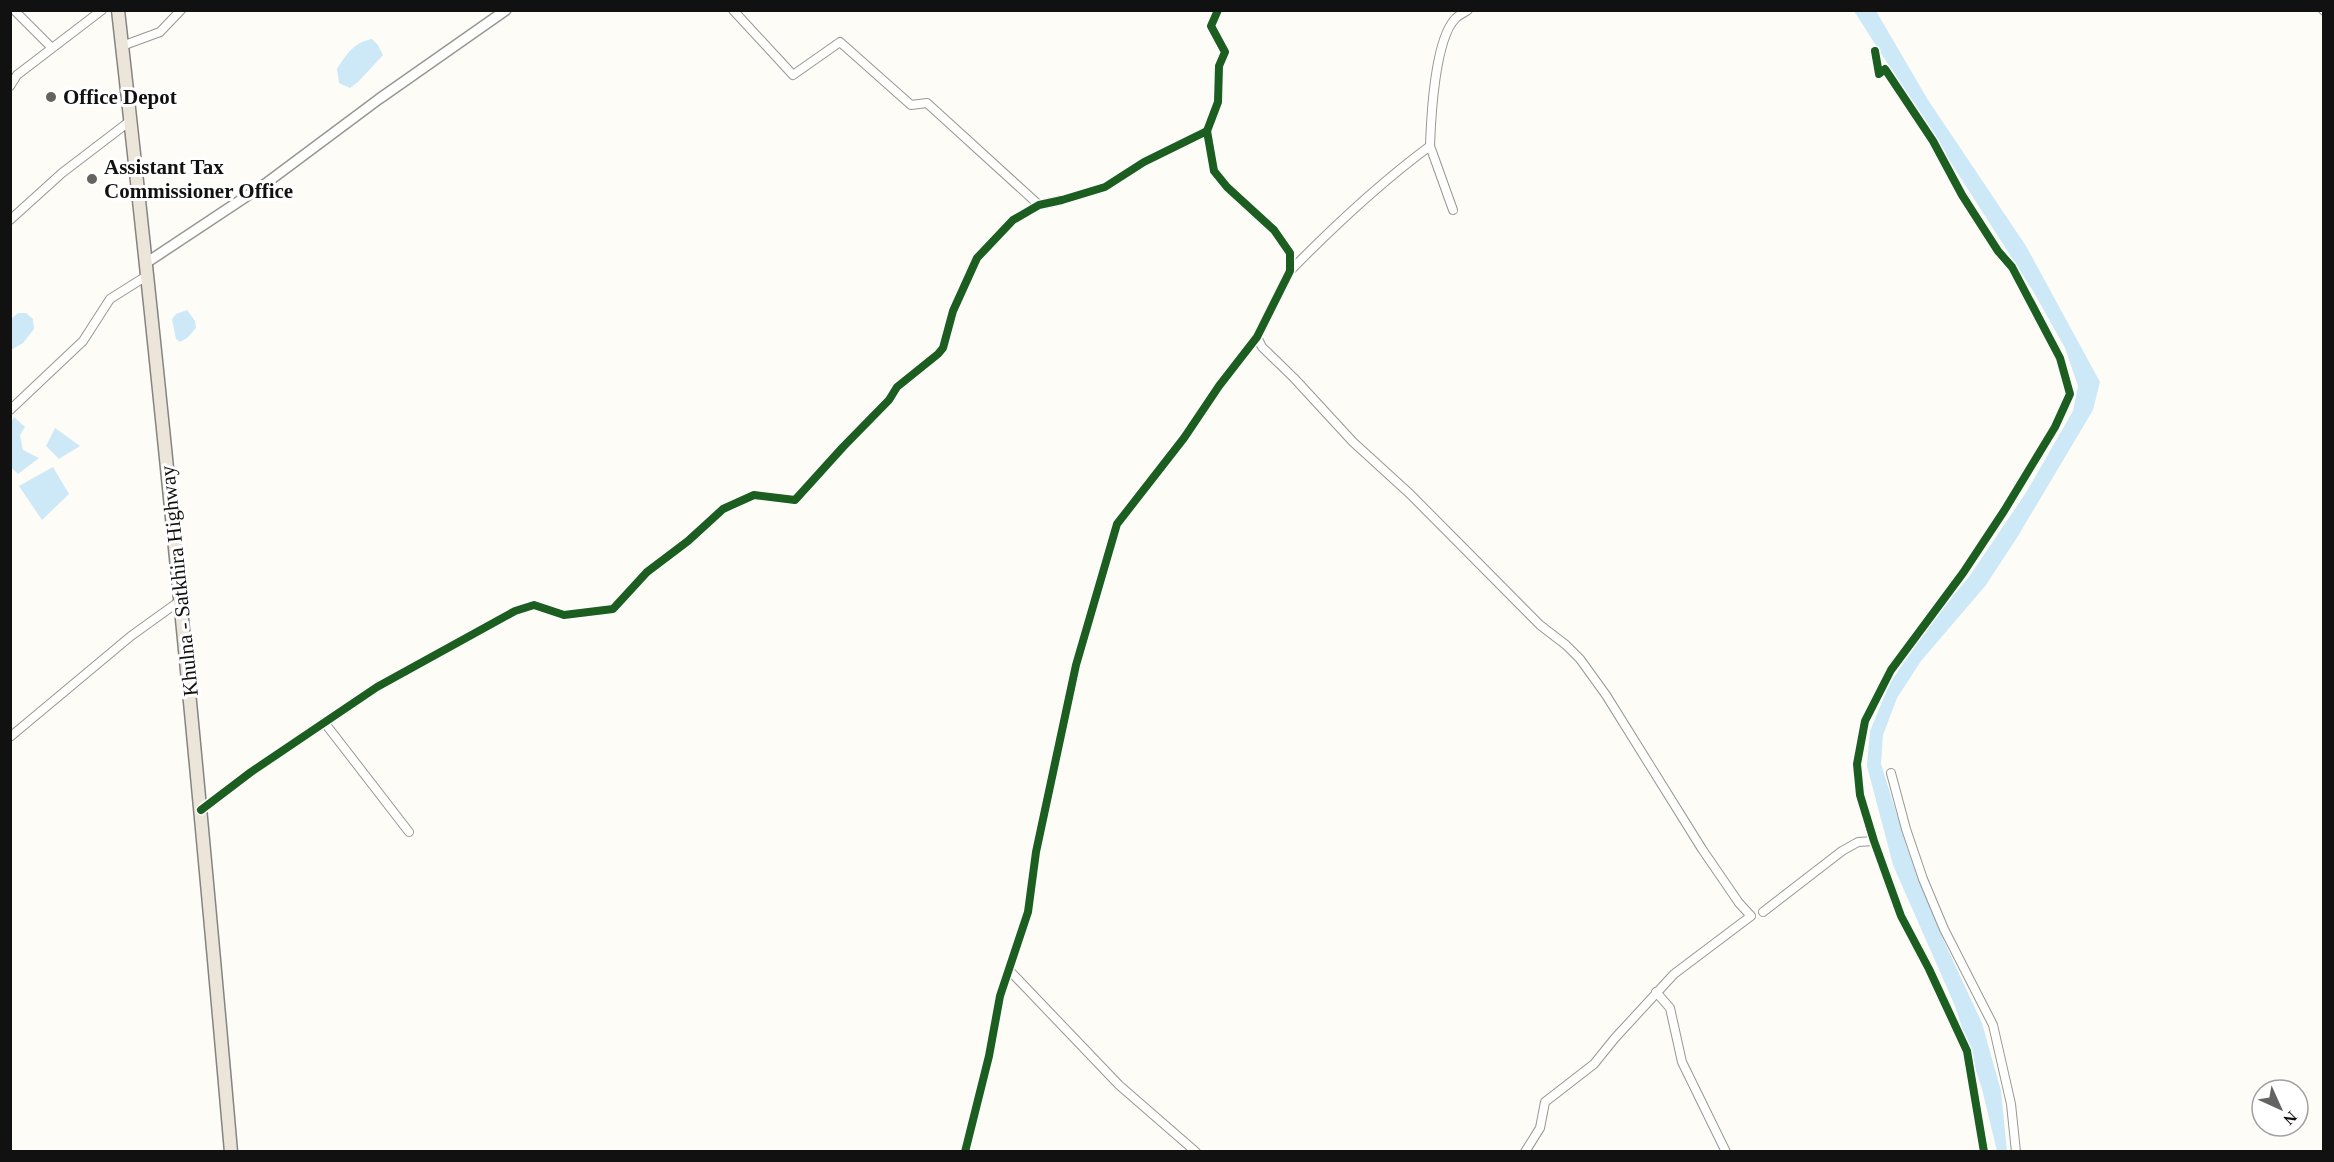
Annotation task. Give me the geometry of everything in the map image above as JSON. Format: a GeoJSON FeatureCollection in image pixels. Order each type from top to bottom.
{"type":"FeatureCollection","features":[{"type":"Feature","properties":{"kind":"highway","name":"Khulna - Satkhira Highway"},"geometry":{"type":"LineString","coordinates":[[118,10],[181,600],[231,1152]]}},
{"type":"Feature","properties":{"kind":"street"},"geometry":{"type":"LineString","coordinates":[[14,10],[51,47]]}},
{"type":"Feature","properties":{"kind":"street"},"geometry":{"type":"LineString","coordinates":[[10,86],[17,75],[102,10]]}},
{"type":"Feature","properties":{"kind":"street"},"geometry":{"type":"LineString","coordinates":[[122,46],[160,32],[181,10]]}},
{"type":"Feature","properties":{"kind":"street"},"geometry":{"type":"LineString","coordinates":[[10,410],[83,341],[110,299],[147,269],[379,99],[506,10]]}},
{"type":"Feature","properties":{"kind":"street"},"geometry":{"type":"LineString","coordinates":[[733,10],[793,75],[840,42],[911,105],[927,103],[1039,205]]}},
{"type":"Feature","properties":{"kind":"street"},"geometry":{"type":"LineString","coordinates":[[1218,10],[1211,26],[1225,52],[1219,66],[1218,102],[1207,131],[1214,171],[1227,187],[1274,230],[1290,253],[1290,271]]}},
{"type":"Feature","properties":{"kind":"street"},"geometry":{"type":"LineString","coordinates":[[1453,210],[1430,146],[1431,104],[1445,36],[1455,19],[1468,10]]}},
{"type":"Feature","properties":{"kind":"street"},"geometry":{"type":"LineString","coordinates":[[1875,51],[1879,74],[1886,69],[1933,141],[1962,195],[1998,250],[2012,267],[2060,358],[2070,394],[2055,427],[2004,511],[1963,573],[1892,670],[1865,721],[1857,764],[1860,795],[1901,916],[1929,969],[1967,1051],[1984,1152]]}},
{"type":"Feature","properties":{"kind":"street"},"geometry":{"type":"LineString","coordinates":[[10,220],[62,173],[130,121]]}},
{"type":"Feature","properties":{"kind":"street"},"geometry":{"type":"LineString","coordinates":[[201,810],[251,772],[377,687],[515,611],[534,605],[564,615],[613,609],[647,572],[688,541],[723,509],[754,495],[795,500],[889,400],[897,387],[943,348],[953,311],[977,258],[1013,220],[1039,205],[1105,187],[1144,162],[1207,131]]}},
{"type":"Feature","properties":{"kind":"street"},"geometry":{"type":"LineString","coordinates":[[965,1152],[989,1056],[1000,996],[1028,912],[1036,852],[1076,664],[1117,524],[1184,438],[1219,386],[1257,337],[1290,271],[1388,178],[1430,146]]}},
{"type":"Feature","properties":{"kind":"street"},"geometry":{"type":"LineString","coordinates":[[1257,337],[1262,347],[1353,442],[1410,494],[1540,626],[1566,645],[1580,659],[1606,695],[1701,849],[1739,903],[1751,916],[1674,974],[1594,1064],[1545,1102],[1540,1128],[1525,1152]]}},
{"type":"Feature","properties":{"kind":"street"},"geometry":{"type":"LineString","coordinates":[[10,737],[131,636],[181,600]]}},
{"type":"Feature","properties":{"kind":"street"},"geometry":{"type":"LineString","coordinates":[[324,722],[410,832]]}},
{"type":"Feature","properties":{"kind":"street"},"geometry":{"type":"LineString","coordinates":[[1892,773],[1906,828],[1923,879],[1944,930],[1993,1024],[2011,1104],[2016,1152]]}},
{"type":"Feature","properties":{"kind":"street"},"geometry":{"type":"LineString","coordinates":[[1763,912],[1842,851],[1858,842],[1874,841]]}},
{"type":"Feature","properties":{"kind":"street"},"geometry":{"type":"LineString","coordinates":[[1009,970],[1119,1085],[1196,1152]]}},
{"type":"Feature","properties":{"kind":"street"},"geometry":{"type":"LineString","coordinates":[[1656,992],[1670,1008],[1682,1062],[1726,1152]]}},
{"type":"Feature","properties":{"kind":"water"},"geometry":{"type":"Polygon","coordinates":[[[1854,11],[1876,11],[1928,100],[2026,246],[2100,382],[2093,410],[2018,536],[1986,585],[1921,661],[1897,698],[1883,735],[1881,764],[1909,854],[1947,948],[1982,1023],[2001,1091],[2007,1151],[1997,1151],[1982,1089],[1955,1006],[1893,865],[1867,766],[1870,731],[1890,683],[1928,627],[1971,574],[2027,491],[2073,411],[2078,386],[2065,348],[2033,291],[1854,11]]]}},
{"type":"Feature","properties":{"kind":"water"},"geometry":{"type":"Polygon","coordinates":[[[372,39],[383,55],[350,88],[339,83],[337,69],[344,58],[356,46],[372,39]]]}},
{"type":"Feature","properties":{"kind":"water"},"geometry":{"type":"Polygon","coordinates":[[[187,310],[195,321],[196,328],[180,342],[176,339],[172,319],[176,314],[187,310]]]}},
{"type":"Feature","properties":{"kind":"water"},"geometry":{"type":"Polygon","coordinates":[[[18,313],[26,313],[33,319],[34,329],[23,343],[11,350],[11,319],[18,313]]]}},
{"type":"Feature","properties":{"kind":"water"},"geometry":{"type":"Polygon","coordinates":[[[14,417],[25,427],[20,435],[23,450],[39,458],[18,474],[11,467],[11,422],[14,417]]]}},
{"type":"Feature","properties":{"kind":"water"},"geometry":{"type":"Polygon","coordinates":[[[55,428],[80,446],[59,459],[46,446],[55,428]]]}},
{"type":"Feature","properties":{"kind":"water"},"geometry":{"type":"Polygon","coordinates":[[[53,467],[69,494],[42,520],[19,486],[53,467]]]}},
{"type":"Feature","properties":{"kind":"cycle path"},"geometry":{"type":"LineString","coordinates":[[965,1152],[989,1056],[1000,996],[1028,912],[1036,852],[1076,665],[1117,524],[1184,438],[1219,386],[1257,337],[1290,271],[1290,253],[1274,230],[1227,187],[1214,171],[1207,131],[1218,102],[1219,66],[1225,52],[1211,26],[1218,10]]}},
{"type":"Feature","properties":{"kind":"cycle path"},"geometry":{"type":"LineString","coordinates":[[1875,51],[1879,74],[1885,69],[1933,141],[1962,195],[1998,251],[2012,267],[2060,358],[2070,394],[2055,427],[2004,511],[1963,573],[1891,670],[1865,721],[1857,764],[1860,795],[1901,916],[1929,969],[1967,1051],[1984,1152]]}},
{"type":"Feature","properties":{"kind":"cycle path"},"geometry":{"type":"LineString","coordinates":[[201,810],[251,772],[377,687],[515,611],[534,605],[564,615],[613,609],[647,572],[688,541],[723,509],[754,495],[795,500],[889,400],[897,387],[943,348],[953,311],[977,258],[1013,220],[1039,205],[1105,187],[1144,162],[1207,131]]}},
{"type":"Feature","properties":{"kind":"place","name":"Office Depot"},"geometry":{"type":"Point","coordinates":[51,97]}},
{"type":"Feature","properties":{"kind":"place","name":"Assistant Tax Commissioner Office"},"geometry":{"type":"Point","coordinates":[92,179]}}]}
